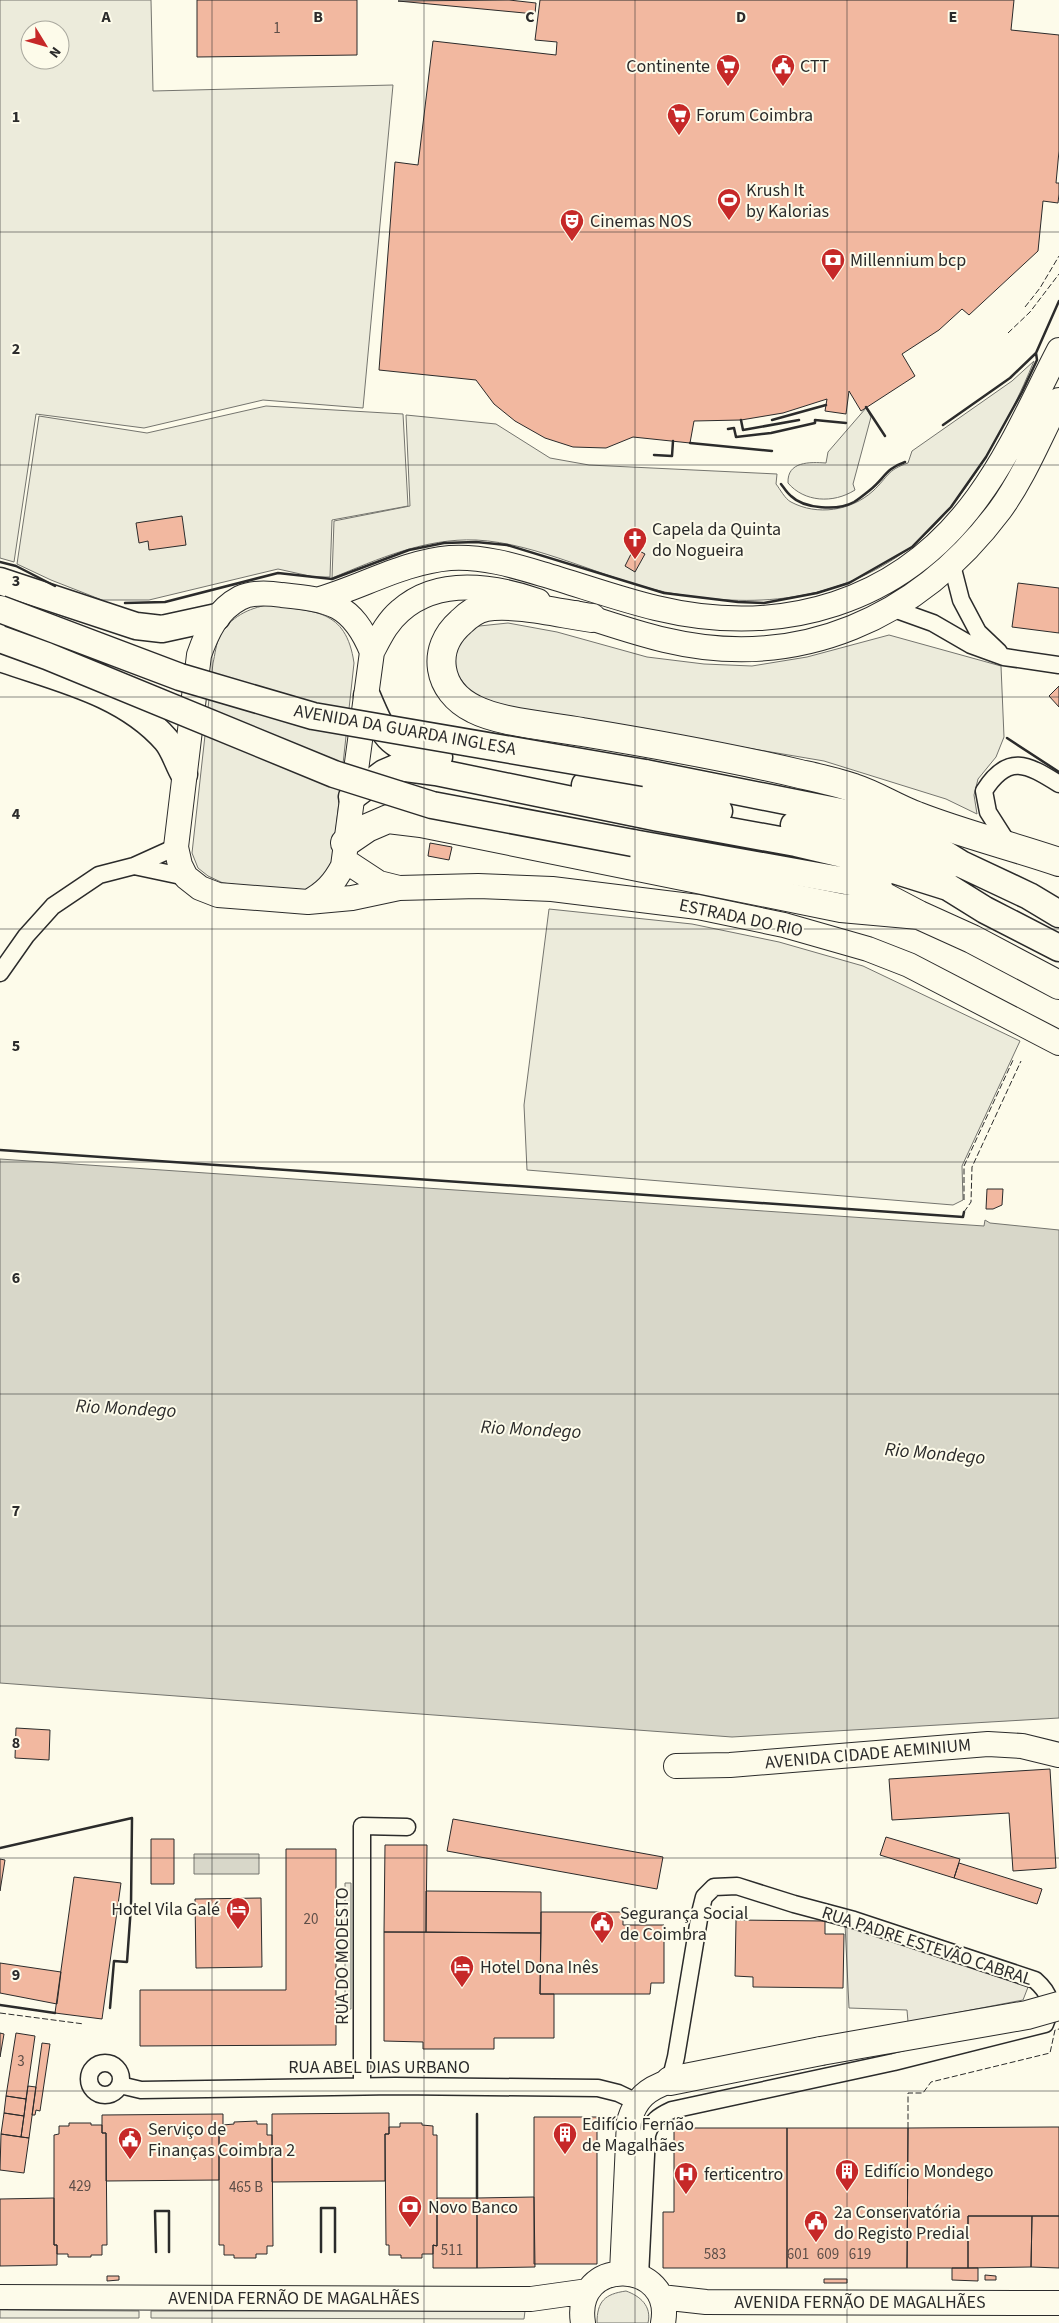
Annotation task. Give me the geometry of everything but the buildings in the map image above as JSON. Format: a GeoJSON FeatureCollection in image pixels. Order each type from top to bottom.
{"type":"FeatureCollection","features":[{"type":"Feature","properties":{"kind":"highway"},"geometry":{"type":"LineString","coordinates":[[592,618],[506,606],[485,607],[469,614],[455,627],[446,640],[440,658],[443,676],[450,690],[474,710],[502,718],[647,743],[799,774],[855,788],[917,816],[1059,862]]}},
{"type":"Feature","properties":{"kind":"highway"},"geometry":{"type":"LineString","coordinates":[[851,814],[917,816]]}},
{"type":"Feature","properties":{"kind":"highway"},"geometry":{"type":"LineString","coordinates":[[344,852],[367,828],[388,819],[421,823],[841,908],[919,915]]}},
{"type":"Feature","properties":{"kind":"highway"},"geometry":{"type":"LineString","coordinates":[[858,883],[919,915],[972,938],[1059,985]]}},
{"type":"Feature","properties":{"kind":"highway"},"geometry":{"type":"LineString","coordinates":[[670,2081],[821,2050],[1027,2015],[1054,2017]]}},
{"type":"Feature","properties":{"kind":"main road"},"geometry":{"type":"LineString","coordinates":[[320,599],[414,564],[450,558],[475,558],[504,563],[657,608],[697,615],[736,620],[803,614],[824,609],[887,582],[920,558],[944,537],[977,499],[999,466],[1059,350]]}},
{"type":"Feature","properties":{"kind":"main road"},"geometry":{"type":"LineString","coordinates":[[308,902],[322,894],[333,884],[343,866],[372,652],[385,628],[399,611],[412,601],[432,592],[460,587],[483,588],[518,594],[666,640],[736,649],[777,647],[819,639],[859,626],[894,609],[933,582],[967,551],[1001,509],[1020,478],[1059,400]]}},
{"type":"Feature","properties":{"kind":"main road"},"geometry":{"type":"LineString","coordinates":[[0,582],[136,626],[162,629],[217,617]]}},
{"type":"Feature","properties":{"kind":"main road"},"geometry":{"type":"LineString","coordinates":[[186,877],[180,865],[176,847],[198,655],[217,617],[242,597],[266,593],[320,599],[340,608],[355,622],[365,635],[372,652]]}},
{"type":"Feature","properties":{"kind":"main road","name":"AVENIDA DA GUARDA INGLESA"},"geometry":{"type":"LineString","coordinates":[[0,609],[180,677],[313,716],[645,773],[851,814],[921,839],[961,864]]}},
{"type":"Feature","properties":{"kind":"main road"},"geometry":{"type":"LineString","coordinates":[[0,639],[56,659],[334,774],[432,805],[910,892],[985,910]]}},
{"type":"Feature","properties":{"kind":"main road"},"geometry":{"type":"LineString","coordinates":[[0,658],[113,698],[146,722],[167,742],[184,774]]}},
{"type":"Feature","properties":{"kind":"main road"},"geometry":{"type":"LineString","coordinates":[[367,696],[386,735],[396,745],[410,752],[839,834],[916,857],[961,864],[1029,896],[1059,914]]}},
{"type":"Feature","properties":{"kind":"main road"},"geometry":{"type":"LineString","coordinates":[[352,797],[384,773],[398,767],[436,772],[842,854],[948,888],[985,910],[1059,948]]}},
{"type":"Feature","properties":{"kind":"main road","name":"ESTRADA DO RIO"},"geometry":{"type":"LineString","coordinates":[[344,852],[379,883],[399,888]]}},
{"type":"Feature","properties":{"kind":"main road","name":"ESTRADA DO RIO"},"geometry":{"type":"LineString","coordinates":[[186,877],[200,888],[218,895],[308,902],[352,898],[399,888],[478,886],[552,889],[698,907],[784,925],[868,949],[909,965],[1059,1043]]}},
{"type":"Feature","properties":{"kind":"main road","name":"AVENIDA CIDADE AEMINIUM"},"geometry":{"type":"LineString","coordinates":[[676,1766],[730,1765],[988,1744],[1022,1746],[1059,1756]]}},
{"type":"Feature","properties":{"kind":"main road"},"geometry":{"type":"LineString","coordinates":[[631,2274],[629,2121],[637,2102],[643,2094],[670,2081]]}},
{"type":"Feature","properties":{"kind":"main road"},"geometry":{"type":"LineString","coordinates":[[583,2323],[581,2311],[588,2291],[597,2281],[609,2275],[631,2274],[655,2288],[661,2297],[664,2307],[663,2323]]}},
{"type":"Feature","properties":{"kind":"main road","name":"AVENIDA FERNÃO DE MAGALHÃES"},"geometry":{"type":"LineString","coordinates":[[0,2297],[532,2299],[588,2291]]}},
{"type":"Feature","properties":{"kind":"main road","name":"AVENIDA FERNÃO DE MAGALHÃES"},"geometry":{"type":"LineString","coordinates":[[661,2297],[706,2302],[1059,2303]]}},
{"type":"Feature","properties":{"kind":"street"},"geometry":{"type":"LineString","coordinates":[[952,565],[961,600],[978,632],[1004,657]]}},
{"type":"Feature","properties":{"kind":"street"},"geometry":{"type":"LineString","coordinates":[[894,609],[932,623],[971,646],[1004,657],[1059,665]]}},
{"type":"Feature","properties":{"kind":"street"},"geometry":{"type":"LineString","coordinates":[[1009,845],[988,812],[984,791],[994,775],[1010,766],[1033,768],[1059,784]]}},
{"type":"Feature","properties":{"kind":"street"},"geometry":{"type":"LineString","coordinates":[[0,973],[26,936],[53,906],[99,875],[134,866],[176,847]]}},
{"type":"Feature","properties":{"kind":"street"},"geometry":{"type":"LineString","coordinates":[[134,866],[186,877]]}},
{"type":"Feature","properties":{"kind":"street","name":"RUA DO MODESTO"},"geometry":{"type":"LineString","coordinates":[[362,2086],[362,1826],[407,1827]]}},
{"type":"Feature","properties":{"kind":"street","name":"RUA PADRE ESTEVÃO CABRAL"},"geometry":{"type":"LineString","coordinates":[[670,2081],[676,2057],[700,1913],[704,1897],[714,1887],[737,1886],[854,1920],[1035,1980],[1047,1990],[1054,2017]]}},
{"type":"Feature","properties":{"kind":"street"},"geometry":{"type":"LineString","coordinates":[[1035,1980],[1059,1987]]}},
{"type":"Feature","properties":{"kind":"street"},"geometry":{"type":"LineString","coordinates":[[631,2274],[647,2135],[649,2127],[661,2114],[680,2108],[894,2062],[1054,2017]]}},
{"type":"Feature","properties":{"kind":"street","name":"RUA ABEL DIAS URBANO"},"geometry":{"type":"LineString","coordinates":[[120,2084],[141,2090],[362,2086],[598,2088],[618,2093],[637,2102]]}},
{"type":"Feature","properties":{"kind":"shaded area"},"geometry":{"type":"Polygon","coordinates":[[[0,0],[151,0],[153,91],[393,85],[363,408],[263,400],[144,428],[36,414],[14,562],[0,558],[0,0]]]}},
{"type":"Feature","properties":{"kind":"shaded area"},"geometry":{"type":"Polygon","coordinates":[[[1034,361],[1012,410],[983,462],[967,486],[930,530],[911,547],[883,566],[854,580],[824,590],[793,597],[762,600],[698,597],[642,586],[547,554],[499,543],[476,540],[438,542],[420,546],[384,557],[332,578],[334,521],[410,506],[406,415],[496,424],[550,458],[589,465],[777,474],[776,484],[789,501],[812,509],[823,510],[844,507],[864,498],[892,471],[908,463],[912,451],[1012,381],[1034,361]]]}},
{"type":"Feature","properties":{"kind":"shaded area"},"geometry":{"type":"Polygon","coordinates":[[[266,406],[403,414],[408,506],[332,520],[330,577],[314,577],[278,569],[149,600],[102,600],[17,564],[39,416],[147,433],[266,406]]]}},
{"type":"Feature","properties":{"kind":"shaded area"},"geometry":{"type":"Polygon","coordinates":[[[866,408],[871,417],[853,484],[855,490],[838,497],[819,499],[802,494],[788,483],[791,470],[795,467],[807,463],[826,463],[828,452],[866,408]]]}},
{"type":"Feature","properties":{"kind":"shaded area"},"geometry":{"type":"Polygon","coordinates":[[[268,605],[313,612],[335,622],[344,632],[350,645],[354,663],[333,856],[328,873],[314,887],[297,892],[223,883],[208,876],[198,868],[192,853],[213,663],[218,642],[224,629],[241,614],[254,608],[268,605]]]}},
{"type":"Feature","properties":{"kind":"shaded area"},"geometry":{"type":"Polygon","coordinates":[[[508,623],[557,632],[647,657],[704,664],[752,666],[807,657],[889,635],[1001,666],[1004,737],[996,757],[978,779],[974,795],[977,814],[946,799],[824,761],[500,706],[472,694],[456,673],[455,647],[470,627],[508,623]]]}},
{"type":"Feature","properties":{"kind":"shaded area"},"geometry":{"type":"Polygon","coordinates":[[[549,909],[692,924],[779,942],[863,966],[1020,1041],[962,1166],[963,1200],[953,1205],[527,1170],[524,1105],[549,909]]]}},
{"type":"Feature","properties":{"kind":"shaded area"},"geometry":{"type":"Polygon","coordinates":[[[345,1883],[351,1883],[351,2009],[345,2009],[345,1883]]]}},
{"type":"Feature","properties":{"kind":"shaded area"},"geometry":{"type":"Polygon","coordinates":[[[845,1924],[1030,1982],[1023,2000],[908,2022],[907,2010],[849,2008],[845,1924]]]}},
{"type":"Feature","properties":{"kind":"shaded area"},"geometry":{"type":"Polygon","coordinates":[[[626,2291],[644,2302],[649,2317],[648,2323],[597,2323],[597,2315],[604,2300],[613,2294],[626,2291]]]}},
{"type":"Feature","properties":{"kind":"shaded area"},"geometry":{"type":"Polygon","coordinates":[[[0,2310],[139,2311],[139,2318],[0,2318],[0,2310]]]}},
{"type":"Feature","properties":{"kind":"shaded area"},"geometry":{"type":"Polygon","coordinates":[[[151,2311],[525,2311],[524,2319],[151,2318],[151,2311]]]}},
{"type":"Feature","properties":{"kind":"water","name":"Rio Mondego"},"geometry":{"type":"Polygon","coordinates":[[[0,1159],[984,1226],[985,1220],[990,1223],[1059,1230],[1059,1718],[732,1737],[0,1683],[0,1159]]]}},
{"type":"Feature","properties":{"kind":"water"},"geometry":{"type":"Polygon","coordinates":[[[194,1854],[259,1854],[259,1874],[194,1874],[194,1854]]]}},
{"type":"Feature","properties":{"kind":"fence"},"geometry":{"type":"LineString","coordinates":[[1025,307],[1040,288],[1059,256]]}},
{"type":"Feature","properties":{"kind":"fence"},"geometry":{"type":"LineString","coordinates":[[1008,333],[1030,312],[1059,274]]}},
{"type":"Feature","properties":{"kind":"fence"},"geometry":{"type":"LineString","coordinates":[[964,1200],[964,1166],[1014,1058]]}},
{"type":"Feature","properties":{"kind":"fence"},"geometry":{"type":"LineString","coordinates":[[964,1212],[971,1202],[972,1167],[1021,1061]]}},
{"type":"Feature","properties":{"kind":"fence"},"geometry":{"type":"LineString","coordinates":[[0,2013],[84,2024]]}},
{"type":"Feature","properties":{"kind":"fence"},"geometry":{"type":"LineString","coordinates":[[908,2128],[908,2093],[923,2093],[931,2082],[1050,2053],[1055,2030],[1059,2029]]}},
{"type":"Feature","properties":{"kind":"wall"},"geometry":{"type":"LineString","coordinates":[[943,425],[1010,378],[1036,353],[1059,301]]}},
{"type":"Feature","properties":{"kind":"wall"},"geometry":{"type":"LineString","coordinates":[[125,603],[165,602],[278,573],[332,579],[409,550],[444,543],[476,542],[507,545],[664,593],[738,602],[764,603],[817,593],[849,583],[912,547],[951,507],[986,457],[1022,392],[1037,360],[1036,353]]}},
{"type":"Feature","properties":{"kind":"wall"},"geometry":{"type":"LineString","coordinates":[[772,420],[826,405]]}},
{"type":"Feature","properties":{"kind":"wall"},"geometry":{"type":"LineString","coordinates":[[866,407],[885,436]]}},
{"type":"Feature","properties":{"kind":"wall"},"geometry":{"type":"LineString","coordinates":[[741,420],[743,430],[799,420]]}},
{"type":"Feature","properties":{"kind":"wall"},"geometry":{"type":"LineString","coordinates":[[728,429],[734,428],[736,437],[771,433],[815,423],[815,420],[846,423]]}},
{"type":"Feature","properties":{"kind":"wall"},"geometry":{"type":"LineString","coordinates":[[654,455],[672,456],[673,441]]}},
{"type":"Feature","properties":{"kind":"wall"},"geometry":{"type":"LineString","coordinates":[[690,443],[772,451]]}},
{"type":"Feature","properties":{"kind":"wall"},"geometry":{"type":"LineString","coordinates":[[781,484],[790,495],[804,504],[821,507],[839,507],[856,501],[875,486],[889,471],[905,462]]}},
{"type":"Feature","properties":{"kind":"wall"},"geometry":{"type":"LineString","coordinates":[[0,562],[16,566],[55,586]]}},
{"type":"Feature","properties":{"kind":"wall"},"geometry":{"type":"LineString","coordinates":[[1007,738],[1059,772]]}},
{"type":"Feature","properties":{"kind":"wall"},"geometry":{"type":"LineString","coordinates":[[0,1150],[963,1217],[964,1212]]}},
{"type":"Feature","properties":{"kind":"wall"},"geometry":{"type":"LineString","coordinates":[[0,1848],[132,1818],[131,1906],[127,1962],[114,1961],[110,2008]]}},
{"type":"Feature","properties":{"kind":"wall"},"geometry":{"type":"LineString","coordinates":[[0,2005],[55,2013]]}},
{"type":"Feature","properties":{"kind":"wall"},"geometry":{"type":"LineString","coordinates":[[477,2114],[477,2198]]}},
{"type":"Feature","properties":{"kind":"wall"},"geometry":{"type":"LineString","coordinates":[[321,2252],[321,2208],[335,2208],[335,2252]]}},
{"type":"Feature","properties":{"kind":"wall"},"geometry":{"type":"LineString","coordinates":[[156,2252],[155,2211],[169,2211],[169,2252]]}},
{"type":"Feature","properties":{"kind":"place","name":"Continente"},"geometry":{"type":"Point","coordinates":[728,87]}},
{"type":"Feature","properties":{"kind":"place","name":"CTT"},"geometry":{"type":"Point","coordinates":[783,87]}},
{"type":"Feature","properties":{"kind":"place","name":"Forum Coimbra"},"geometry":{"type":"Point","coordinates":[679,136]}},
{"type":"Feature","properties":{"kind":"place","name":"Krush It by Kalorias"},"geometry":{"type":"Point","coordinates":[729,221]}},
{"type":"Feature","properties":{"kind":"place","name":"Cinemas NOS"},"geometry":{"type":"Point","coordinates":[572,242]}},
{"type":"Feature","properties":{"kind":"place","name":"Millennium bcp"},"geometry":{"type":"Point","coordinates":[833,281]}},
{"type":"Feature","properties":{"kind":"place","name":"Capela da Quinta do Nogueira"},"geometry":{"type":"Point","coordinates":[635,560]}},
{"type":"Feature","properties":{"kind":"place","name":"Hotel Vila Galé"},"geometry":{"type":"Point","coordinates":[238,1930]}},
{"type":"Feature","properties":{"kind":"place","name":"Segurança Social de Coimbra"},"geometry":{"type":"Point","coordinates":[602,1944]}},
{"type":"Feature","properties":{"kind":"place","name":"Hotel Dona Inês"},"geometry":{"type":"Point","coordinates":[462,1988]}},
{"type":"Feature","properties":{"kind":"place","name":"Edifício Fernão de Magalhães"},"geometry":{"type":"Point","coordinates":[565,2155]}},
{"type":"Feature","properties":{"kind":"place","name":"Serviço de Finanças Coimbra 2"},"geometry":{"type":"Point","coordinates":[130,2160]}},
{"type":"Feature","properties":{"kind":"place","name":"Edifício Mondego"},"geometry":{"type":"Point","coordinates":[847,2192]}},
{"type":"Feature","properties":{"kind":"place","name":"ferticentro"},"geometry":{"type":"Point","coordinates":[686,2195]}},
{"type":"Feature","properties":{"kind":"place","name":"Novo Banco"},"geometry":{"type":"Point","coordinates":[410,2228]}},
{"type":"Feature","properties":{"kind":"place","name":"2a Conservatória do Registo Predial"},"geometry":{"type":"Point","coordinates":[816,2243]}}]}
